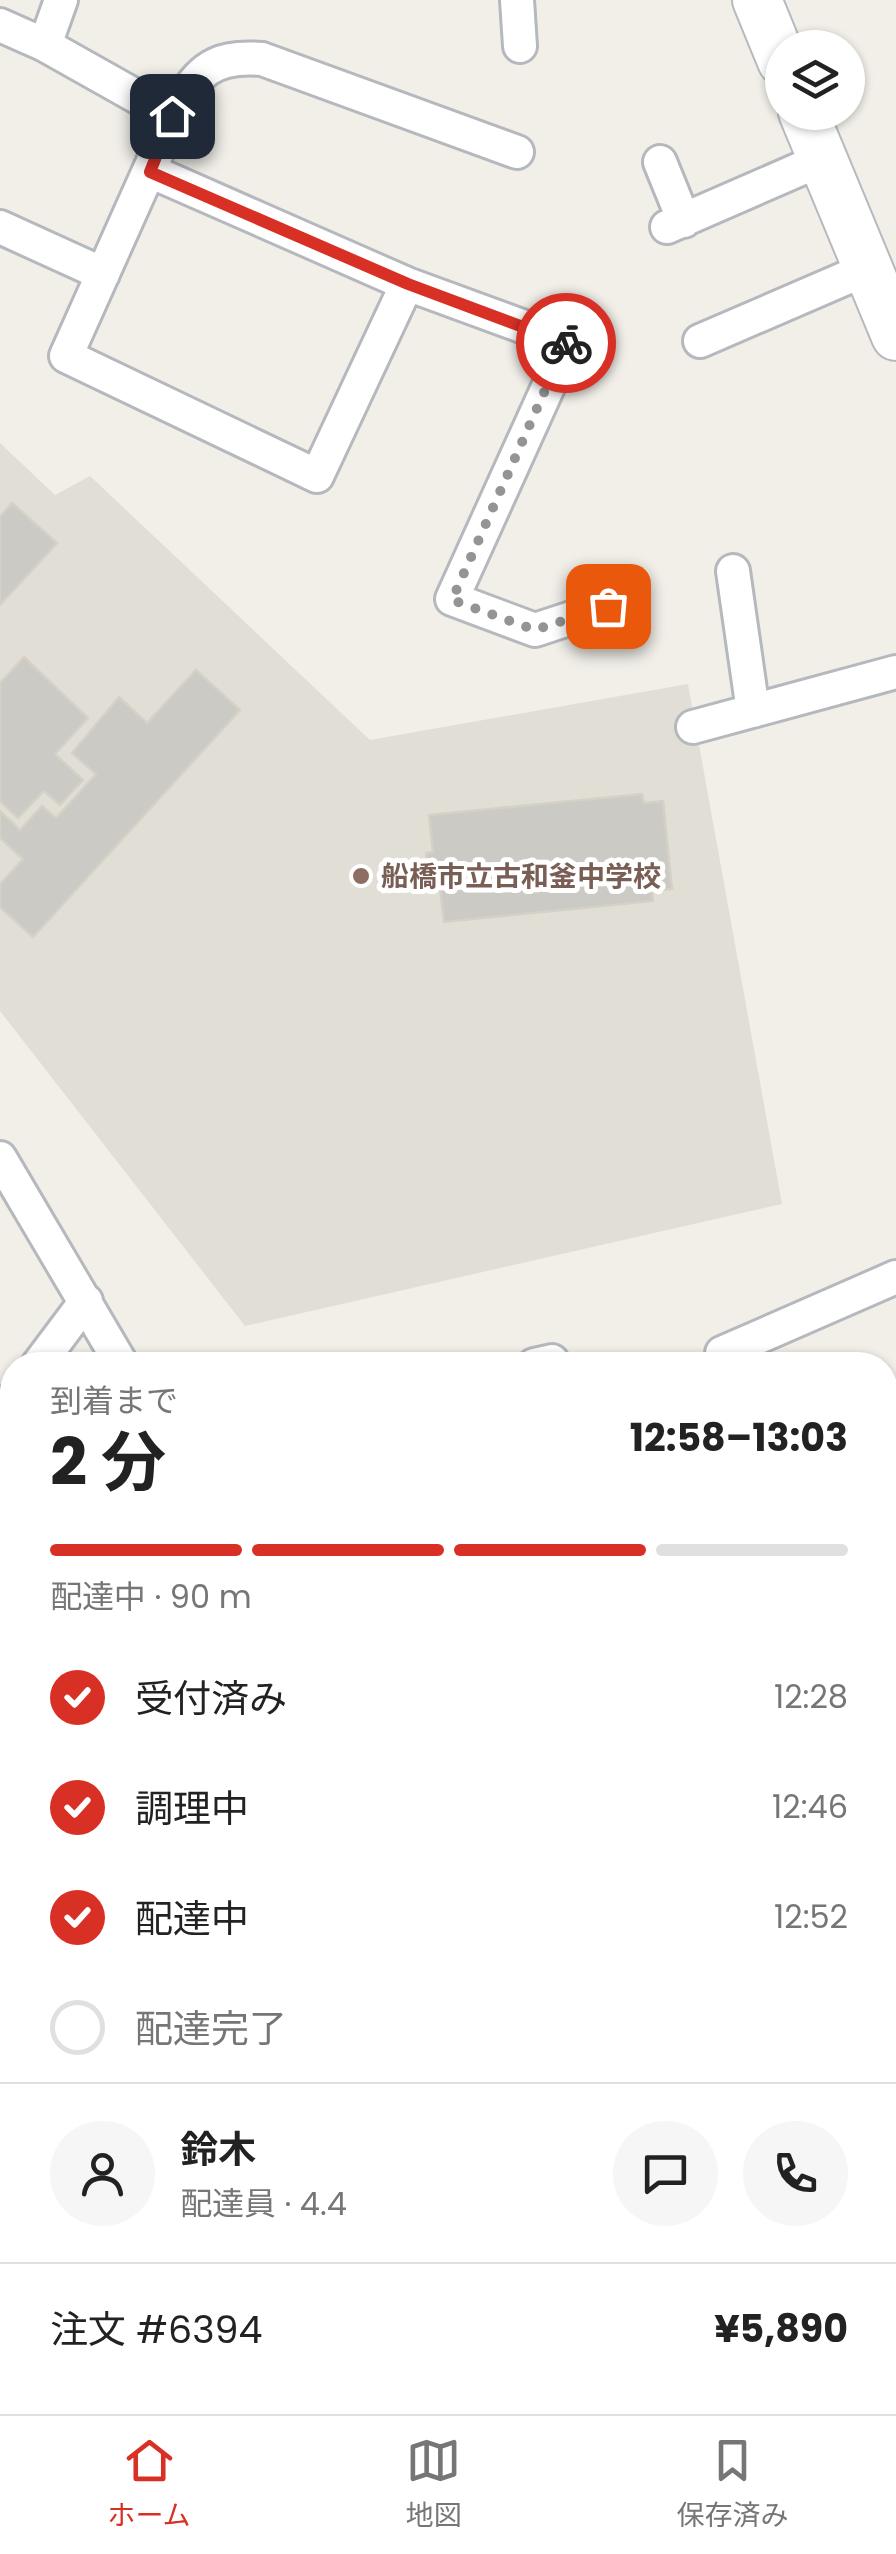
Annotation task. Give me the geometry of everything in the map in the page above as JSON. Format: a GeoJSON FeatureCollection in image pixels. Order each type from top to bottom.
{"type":"FeatureCollection","features":[{"type":"Feature","properties":{"kind":"street"},"geometry":{"type":"LineString","coordinates":[[45,46],[60,0]]}},
{"type":"Feature","properties":{"kind":"street"},"geometry":{"type":"LineString","coordinates":[[517,0],[520,46]]}},
{"type":"Feature","properties":{"kind":"street"},"geometry":{"type":"LineString","coordinates":[[758,0],[770,30]]}},
{"type":"Feature","properties":{"kind":"street"},"geometry":{"type":"LineString","coordinates":[[0,25],[172,116]]}},
{"type":"Feature","properties":{"kind":"street"},"geometry":{"type":"LineString","coordinates":[[408,284],[317,476],[66,356],[172,116],[191,83],[212,66],[233,57],[262,60],[517,152]]}},
{"type":"Feature","properties":{"kind":"street"},"geometry":{"type":"LineString","coordinates":[[811,130],[880,274],[896,336]]}},
{"type":"Feature","properties":{"kind":"street"},"geometry":{"type":"LineString","coordinates":[[660,162],[676,224],[822,160]]}},
{"type":"Feature","properties":{"kind":"street"},"geometry":{"type":"LineString","coordinates":[[150,172],[408,284],[568,344],[452,600],[535,630],[608,606]]}},
{"type":"Feature","properties":{"kind":"street"},"geometry":{"type":"LineString","coordinates":[[0,227],[103,274]]}},
{"type":"Feature","properties":{"kind":"street"},"geometry":{"type":"LineString","coordinates":[[700,342],[880,274]]}},
{"type":"Feature","properties":{"kind":"street"},"geometry":{"type":"LineString","coordinates":[[733,570],[753,711]]}},
{"type":"Feature","properties":{"kind":"street"},"geometry":{"type":"LineString","coordinates":[[693,727],[896,672]]}},
{"type":"Feature","properties":{"kind":"street"},"geometry":{"type":"LineString","coordinates":[[0,1158],[115,1352]]}},
{"type":"Feature","properties":{"kind":"street"},"geometry":{"type":"LineString","coordinates":[[722,1352],[896,1277]]}},
{"type":"Feature","properties":{"kind":"street"},"geometry":{"type":"LineString","coordinates":[[48,1352],[86,1301]]}},
{"type":"Feature","properties":{"kind":"shaded area","name":"船橋市立古和釜中学校"},"geometry":{"type":"Polygon","coordinates":[[[0,443],[55,495],[90,476],[370,740],[688,684],[782,1204],[245,1326],[0,1011],[0,443]]]}},
{"type":"Feature","properties":{"kind":"building"},"geometry":{"type":"Polygon","coordinates":[[[12,503],[57,543],[0,605],[0,517],[12,503]]]}},
{"type":"Feature","properties":{"kind":"building"},"geometry":{"type":"Polygon","coordinates":[[[24,657],[88,718],[55,754],[83,780],[60,805],[44,791],[18,818],[0,801],[0,683],[24,657]]]}},
{"type":"Feature","properties":{"kind":"building"},"geometry":{"type":"Polygon","coordinates":[[[196,670],[240,710],[33,937],[0,907],[0,884],[23,859],[0,838],[0,811],[20,830],[42,806],[56,818],[96,774],[72,753],[119,697],[147,723],[196,670]]]}},
{"type":"Feature","properties":{"kind":"building"},"geometry":{"type":"Polygon","coordinates":[[[642,794],[644,803],[663,801],[672,889],[652,891],[653,901],[444,922],[440,887],[430,887],[426,853],[433,852],[429,815],[642,794]]]}},
{"type":"Feature","properties":{"kind":"way so far"},"geometry":{"type":"LineString","coordinates":[[566,343],[452,600],[535,630],[608,606]]}},
{"type":"Feature","properties":{"kind":"place","name":"船橋市立古和釜中学校"},"geometry":{"type":"Point","coordinates":[361,876]}},
{"type":"Feature","properties":{"kind":"route"},"geometry":{"type":"LineString","coordinates":[[172,116],[150,172],[408,284],[566,343]]}}]}
